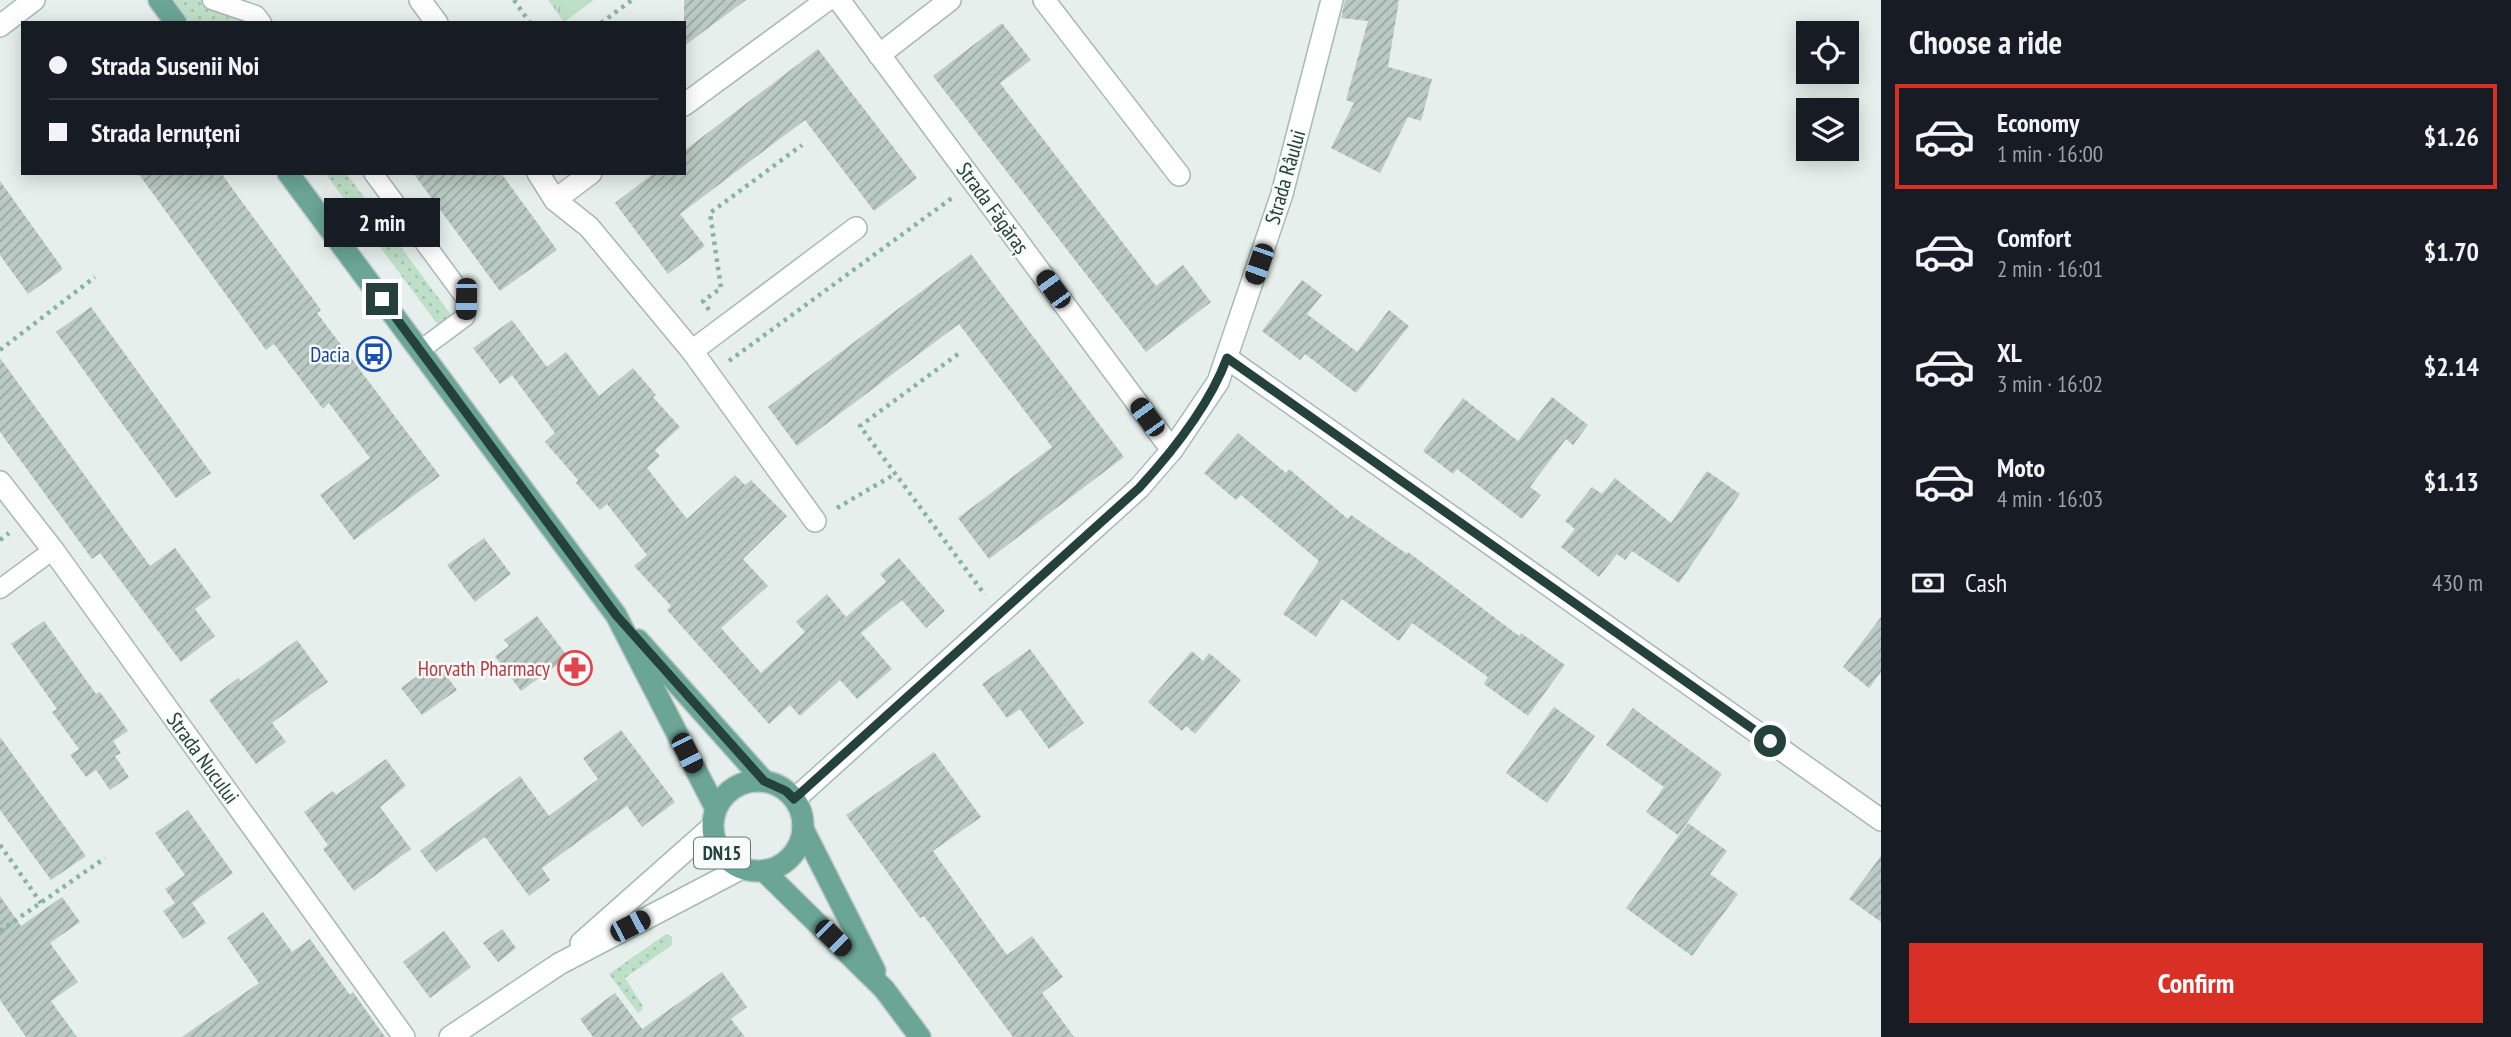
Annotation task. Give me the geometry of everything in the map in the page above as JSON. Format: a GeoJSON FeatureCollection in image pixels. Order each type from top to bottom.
{"type":"FeatureCollection","features":[{"type":"Feature","properties":{"kind":"main road"},"geometry":{"type":"LineString","coordinates":[[159,0],[175,21]]}},
{"type":"Feature","properties":{"kind":"main road","name":"DN15"},"geometry":{"type":"LineString","coordinates":[[289,175],[616,615],[764,781],[786,791],[794,799],[802,813],[800,844],[791,857],[779,866],[764,871],[743,868],[730,862],[715,839],[715,817],[724,796],[735,787],[764,781]]}},
{"type":"Feature","properties":{"kind":"main road","name":"DN15"},"geometry":{"type":"LineString","coordinates":[[616,615],[715,817]]}},
{"type":"Feature","properties":{"kind":"main road","name":"DN15"},"geometry":{"type":"LineString","coordinates":[[803,829],[884,989]]}},
{"type":"Feature","properties":{"kind":"main road","name":"DN15"},"geometry":{"type":"LineString","coordinates":[[764,871],[884,989],[920,1037]]}},
{"type":"Feature","properties":{"kind":"street"},"geometry":{"type":"LineString","coordinates":[[0,26],[34,0]]}},
{"type":"Feature","properties":{"kind":"street"},"geometry":{"type":"LineString","coordinates":[[420,0],[435,21]]}},
{"type":"Feature","properties":{"kind":"street"},"geometry":{"type":"LineString","coordinates":[[686,104],[827,0]]}},
{"type":"Feature","properties":{"kind":"street","name":"Strada Făgăraș"},"geometry":{"type":"LineString","coordinates":[[839,0],[1172,450]]}},
{"type":"Feature","properties":{"kind":"street"},"geometry":{"type":"LineString","coordinates":[[879,55],[950,0]]}},
{"type":"Feature","properties":{"kind":"street"},"geometry":{"type":"LineString","coordinates":[[1044,0],[1179,176]]}},
{"type":"Feature","properties":{"kind":"street","name":"Strada Râului"},"geometry":{"type":"LineString","coordinates":[[794,799],[1139,488],[1172,450],[1218,382],[1282,194],[1332,0]]}},
{"type":"Feature","properties":{"kind":"street"},"geometry":{"type":"LineString","coordinates":[[539,175],[555,200],[589,227],[692,351],[815,521]]}},
{"type":"Feature","properties":{"kind":"street"},"geometry":{"type":"LineString","coordinates":[[555,200],[588,175]]}},
{"type":"Feature","properties":{"kind":"street"},"geometry":{"type":"LineString","coordinates":[[692,351],[856,228]]}},
{"type":"Feature","properties":{"kind":"street"},"geometry":{"type":"LineString","coordinates":[[1227,358],[1881,820]]}},
{"type":"Feature","properties":{"kind":"street","name":"Strada Nucului"},"geometry":{"type":"LineString","coordinates":[[0,482],[53,550],[404,1037]]}},
{"type":"Feature","properties":{"kind":"street"},"geometry":{"type":"LineString","coordinates":[[559,964],[715,817]]}},
{"type":"Feature","properties":{"kind":"street"},"geometry":{"type":"LineString","coordinates":[[450,1037],[559,964],[743,868]]}},
{"type":"Feature","properties":{"kind":"lane"},"geometry":{"type":"LineString","coordinates":[[212,0],[257,15],[261,21]]}},
{"type":"Feature","properties":{"kind":"lane"},"geometry":{"type":"LineString","coordinates":[[374,175],[466,299],[466,317],[419,351]]}},
{"type":"Feature","properties":{"kind":"lane"},"geometry":{"type":"LineString","coordinates":[[0,589],[53,550]]}},
{"type":"Feature","properties":{"kind":"path"},"geometry":{"type":"LineString","coordinates":[[514,0],[529,21]]}},
{"type":"Feature","properties":{"kind":"path"},"geometry":{"type":"LineString","coordinates":[[604,21],[632,0]]}},
{"type":"Feature","properties":{"kind":"path"},"geometry":{"type":"LineString","coordinates":[[723,328],[703,301],[721,288],[710,214],[802,145]]}},
{"type":"Feature","properties":{"kind":"path"},"geometry":{"type":"LineString","coordinates":[[709,375],[952,198]]}},
{"type":"Feature","properties":{"kind":"path"},"geometry":{"type":"LineString","coordinates":[[0,350],[95,277]]}},
{"type":"Feature","properties":{"kind":"path"},"geometry":{"type":"LineString","coordinates":[[958,354],[860,426],[985,595]]}},
{"type":"Feature","properties":{"kind":"path"},"geometry":{"type":"LineString","coordinates":[[815,521],[895,474]]}},
{"type":"Feature","properties":{"kind":"path"},"geometry":{"type":"LineString","coordinates":[[0,845],[41,903]]}},
{"type":"Feature","properties":{"kind":"path"},"geometry":{"type":"LineString","coordinates":[[0,931],[105,858]]}},
{"type":"Feature","properties":{"kind":"green space"},"geometry":{"type":"Polygon","coordinates":[[[159,0],[212,0],[258,21],[175,21],[159,0]]]}},
{"type":"Feature","properties":{"kind":"green space"},"geometry":{"type":"Polygon","coordinates":[[[548,0],[594,0],[565,21],[548,0]]]}},
{"type":"Feature","properties":{"kind":"green space"},"geometry":{"type":"Polygon","coordinates":[[[326,175],[347,175],[457,323],[444,333],[326,175]]]}},
{"type":"Feature","properties":{"kind":"green space"},"geometry":{"type":"Polygon","coordinates":[[[666,934],[672,937],[672,945],[625,978],[643,1006],[638,1013],[609,974],[666,934]]]}},
{"type":"Feature","properties":{"kind":"building"},"geometry":{"type":"Polygon","coordinates":[[[684,0],[746,0],[686,45],[684,0]]]}},
{"type":"Feature","properties":{"kind":"building"},"geometry":{"type":"Polygon","coordinates":[[[1345,0],[1399,0],[1388,67],[1432,79],[1421,121],[1408,117],[1380,173],[1331,148],[1354,103],[1346,100],[1368,21],[1341,18],[1345,0]]]}},
{"type":"Feature","properties":{"kind":"building"},"geometry":{"type":"Polygon","coordinates":[[[1002,23],[1031,60],[1000,83],[1156,286],[1183,265],[1211,302],[1146,352],[933,76],[1002,23]]]}},
{"type":"Feature","properties":{"kind":"building"},"geometry":{"type":"Polygon","coordinates":[[[818,49],[917,178],[874,211],[805,120],[680,214],[705,246],[668,274],[615,203],[651,175],[686,175],[686,149],[818,49]]]}},
{"type":"Feature","properties":{"kind":"building"},"geometry":{"type":"Polygon","coordinates":[[[139,175],[222,175],[321,310],[317,313],[440,476],[354,540],[320,495],[370,458],[329,403],[323,409],[274,344],[266,350],[139,175]]]}},
{"type":"Feature","properties":{"kind":"building"},"geometry":{"type":"Polygon","coordinates":[[[414,175],[502,175],[557,250],[500,291],[414,175]]]}},
{"type":"Feature","properties":{"kind":"building"},"geometry":{"type":"Polygon","coordinates":[[[0,181],[63,269],[28,294],[0,255],[0,181]]]}},
{"type":"Feature","properties":{"kind":"building"},"geometry":{"type":"Polygon","coordinates":[[[971,254],[1124,457],[989,559],[958,518],[1052,447],[959,324],[797,446],[768,407],[971,254]]]}},
{"type":"Feature","properties":{"kind":"building"},"geometry":{"type":"Polygon","coordinates":[[[1302,280],[1322,295],[1307,314],[1357,352],[1389,310],[1409,326],[1356,393],[1305,354],[1300,360],[1262,331],[1302,280]]]}},
{"type":"Feature","properties":{"kind":"building"},"geometry":{"type":"Polygon","coordinates":[[[91,307],[211,473],[176,498],[56,332],[91,307]]]}},
{"type":"Feature","properties":{"kind":"building"},"geometry":{"type":"Polygon","coordinates":[[[512,320],[547,367],[566,352],[599,396],[633,368],[656,395],[653,397],[680,427],[655,450],[660,456],[647,468],[687,519],[735,475],[745,485],[751,480],[787,516],[743,559],[768,586],[721,628],[761,673],[805,632],[796,622],[827,594],[846,617],[886,582],[880,574],[899,558],[945,611],[926,628],[902,600],[861,633],[892,669],[857,699],[840,680],[800,716],[790,705],[769,724],[667,610],[671,606],[634,566],[647,555],[607,504],[600,510],[545,442],[555,433],[512,375],[500,384],[473,348],[512,320]]]}},
{"type":"Feature","properties":{"kind":"building"},"geometry":{"type":"Polygon","coordinates":[[[0,358],[150,566],[175,548],[211,597],[195,609],[215,636],[181,662],[100,553],[92,559],[0,432],[0,358]]]}},
{"type":"Feature","properties":{"kind":"building"},"geometry":{"type":"Polygon","coordinates":[[[1552,397],[1588,425],[1573,445],[1566,439],[1530,487],[1541,495],[1522,519],[1457,469],[1453,474],[1423,451],[1463,398],[1518,441],[1552,397]]]}},
{"type":"Feature","properties":{"kind":"building"},"geometry":{"type":"Polygon","coordinates":[[[1238,433],[1286,473],[1289,469],[1348,519],[1351,515],[1407,554],[1408,552],[1519,636],[1521,633],[1565,665],[1528,716],[1484,684],[1488,677],[1412,623],[1399,641],[1342,599],[1316,637],[1283,614],[1319,561],[1241,495],[1236,500],[1204,473],[1238,433]]]}},
{"type":"Feature","properties":{"kind":"building"},"geometry":{"type":"Polygon","coordinates":[[[1707,471],[1740,494],[1679,583],[1632,551],[1625,560],[1617,554],[1599,577],[1561,547],[1575,529],[1565,521],[1592,487],[1602,494],[1615,478],[1671,523],[1707,471]]]}},
{"type":"Feature","properties":{"kind":"building"},"geometry":{"type":"Polygon","coordinates":[[[484,538],[511,574],[475,602],[447,565],[484,538]]]}},
{"type":"Feature","properties":{"kind":"building"},"geometry":{"type":"Polygon","coordinates":[[[537,616],[568,657],[521,691],[495,656],[509,646],[504,640],[537,616]]]}},
{"type":"Feature","properties":{"kind":"building"},"geometry":{"type":"Polygon","coordinates":[[[1881,617],[1881,672],[1869,688],[1843,667],[1881,617]]]}},
{"type":"Feature","properties":{"kind":"building"},"geometry":{"type":"Polygon","coordinates":[[[44,621],[96,694],[100,692],[128,731],[113,741],[121,753],[115,756],[129,777],[110,790],[96,770],[86,777],[70,755],[79,749],[52,712],[57,709],[11,644],[44,621]]]}},
{"type":"Feature","properties":{"kind":"building"},"geometry":{"type":"Polygon","coordinates":[[[297,640],[328,682],[272,723],[286,742],[256,764],[209,700],[238,678],[241,681],[297,640]]]}},
{"type":"Feature","properties":{"kind":"building"},"geometry":{"type":"Polygon","coordinates":[[[1030,649],[1084,723],[1049,749],[1020,709],[1007,718],[982,684],[1030,649]]]}},
{"type":"Feature","properties":{"kind":"building"},"geometry":{"type":"Polygon","coordinates":[[[1192,651],[1203,661],[1209,653],[1241,680],[1195,734],[1186,726],[1182,731],[1148,702],[1192,651]]]}},
{"type":"Feature","properties":{"kind":"building"},"geometry":{"type":"Polygon","coordinates":[[[436,662],[457,690],[422,715],[401,688],[436,662]]]}},
{"type":"Feature","properties":{"kind":"building"},"geometry":{"type":"Polygon","coordinates":[[[1554,707],[1595,736],[1547,803],[1506,773],[1554,707]]]}},
{"type":"Feature","properties":{"kind":"building"},"geometry":{"type":"Polygon","coordinates":[[[1633,708],[1722,774],[1678,835],[1646,812],[1664,787],[1606,745],[1633,708]]]}},
{"type":"Feature","properties":{"kind":"building"},"geometry":{"type":"Polygon","coordinates":[[[621,730],[675,802],[642,827],[627,806],[542,868],[550,880],[529,896],[485,837],[436,872],[420,851],[520,776],[549,816],[598,779],[583,758],[621,730]]]}},
{"type":"Feature","properties":{"kind":"building"},"geometry":{"type":"Polygon","coordinates":[[[0,737],[86,856],[51,880],[0,810],[0,737]]]}},
{"type":"Feature","properties":{"kind":"building"},"geometry":{"type":"Polygon","coordinates":[[[934,752],[981,817],[933,851],[1007,955],[1032,936],[1063,977],[1042,993],[1074,1037],[1013,1037],[924,916],[920,918],[846,815],[934,752]]]}},
{"type":"Feature","properties":{"kind":"building"},"geometry":{"type":"Polygon","coordinates":[[[386,759],[406,786],[380,807],[411,849],[354,891],[323,849],[328,845],[304,812],[333,791],[336,795],[386,759]]]}},
{"type":"Feature","properties":{"kind":"building"},"geometry":{"type":"Polygon","coordinates":[[[188,810],[233,873],[192,903],[206,923],[183,939],[163,911],[175,903],[165,889],[185,875],[155,833],[188,810]]]}},
{"type":"Feature","properties":{"kind":"building"},"geometry":{"type":"Polygon","coordinates":[[[1688,823],[1727,851],[1710,874],[1738,894],[1692,956],[1626,908],[1688,823]]]}},
{"type":"Feature","properties":{"kind":"building"},"geometry":{"type":"Polygon","coordinates":[[[1881,856],[1881,922],[1849,899],[1881,856]]]}},
{"type":"Feature","properties":{"kind":"building"},"geometry":{"type":"Polygon","coordinates":[[[0,896],[21,926],[62,897],[80,922],[50,943],[78,982],[51,1001],[77,1037],[26,1037],[0,1000],[0,896]]]}},
{"type":"Feature","properties":{"kind":"building"},"geometry":{"type":"Polygon","coordinates":[[[263,912],[292,952],[310,939],[350,995],[353,992],[385,1037],[182,1037],[259,983],[227,938],[263,912]]]}},
{"type":"Feature","properties":{"kind":"building"},"geometry":{"type":"Polygon","coordinates":[[[502,929],[516,948],[498,962],[483,943],[502,929]]]}},
{"type":"Feature","properties":{"kind":"building"},"geometry":{"type":"Polygon","coordinates":[[[444,931],[471,967],[430,998],[403,962],[444,931]]]}},
{"type":"Feature","properties":{"kind":"building"},"geometry":{"type":"Polygon","coordinates":[[[722,972],[747,1007],[731,1019],[745,1037],[593,1037],[580,1019],[615,993],[642,1029],[722,972]]]}},
{"type":"Feature","properties":{"kind":"place","name":"Dacia"},"geometry":{"type":"Point","coordinates":[374,354]}},
{"type":"Feature","properties":{"kind":"place","name":"Horvath Pharmacy"},"geometry":{"type":"Point","coordinates":[575,668]}},
{"type":"Feature","properties":{"kind":"route"},"geometry":{"type":"LineString","coordinates":[[382,299],[616,615],[764,781],[786,791],[794,799],[1139,488],[1172,450],[1218,382],[1227,358],[1770,741]]}}]}
